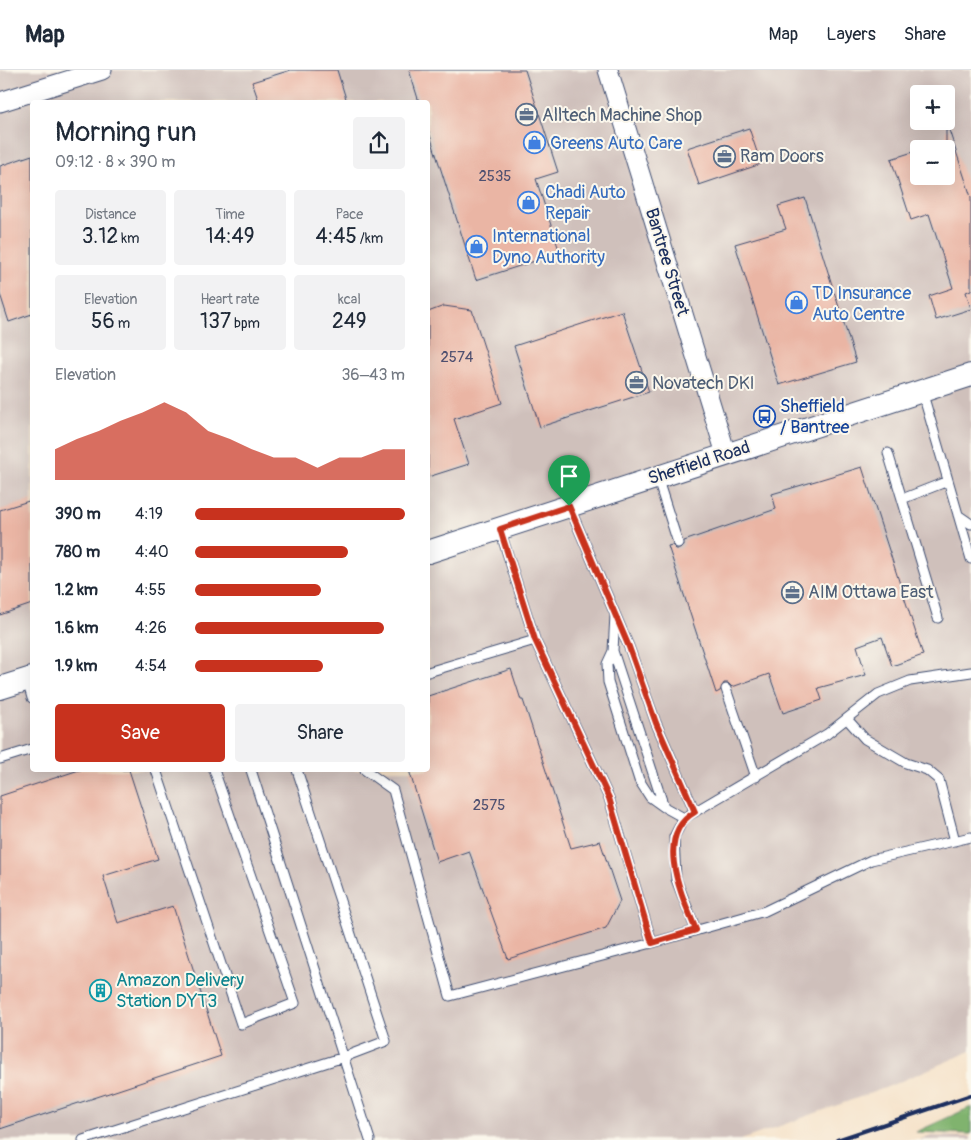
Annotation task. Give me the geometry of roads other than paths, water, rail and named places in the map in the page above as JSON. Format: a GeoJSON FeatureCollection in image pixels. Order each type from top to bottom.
{"type":"FeatureCollection","features":[{"type":"Feature","properties":{"kind":"street"},"geometry":{"type":"LineString","coordinates":[[0,102],[102,70]]}},
{"type":"Feature","properties":{"kind":"street","name":"Bantree Street"},"geometry":{"type":"LineString","coordinates":[[608,70],[726,454]]}},
{"type":"Feature","properties":{"kind":"street","name":"Sheffield Road"},"geometry":{"type":"LineString","coordinates":[[430,551],[971,375]]}},
{"type":"Feature","properties":{"kind":"street"},"geometry":{"type":"LineString","coordinates":[[0,688],[30,685]]}},
{"type":"Feature","properties":{"kind":"lane"},"geometry":{"type":"LineString","coordinates":[[922,391],[971,560]]}},
{"type":"Feature","properties":{"kind":"lane"},"geometry":{"type":"LineString","coordinates":[[888,453],[938,618]]}},
{"type":"Feature","properties":{"kind":"lane"},"geometry":{"type":"LineString","coordinates":[[656,477],[678,543]]}},
{"type":"Feature","properties":{"kind":"lane"},"geometry":{"type":"LineString","coordinates":[[902,499],[948,481]]}},
{"type":"Feature","properties":{"kind":"lane"},"geometry":{"type":"LineString","coordinates":[[569,506],[615,612],[656,723],[695,812]]}},
{"type":"Feature","properties":{"kind":"lane"},"geometry":{"type":"LineString","coordinates":[[958,515],[971,524]]}},
{"type":"Feature","properties":{"kind":"lane"},"geometry":{"type":"LineString","coordinates":[[500,529],[535,640],[609,798],[652,943]]}},
{"type":"Feature","properties":{"kind":"lane"},"geometry":{"type":"LineString","coordinates":[[615,612],[613,651],[664,808]]}},
{"type":"Feature","properties":{"kind":"lane"},"geometry":{"type":"LineString","coordinates":[[430,671],[535,640]]}},
{"type":"Feature","properties":{"kind":"lane"},"geometry":{"type":"LineString","coordinates":[[613,651],[607,664],[608,682],[639,780],[650,798],[664,808],[684,818]]}},
{"type":"Feature","properties":{"kind":"lane"},"geometry":{"type":"LineString","coordinates":[[696,930],[676,879],[674,837],[684,818],[828,734],[878,694],[910,681],[971,672]]}},
{"type":"Feature","properties":{"kind":"lane"},"geometry":{"type":"LineString","coordinates":[[726,689],[756,777]]}},
{"type":"Feature","properties":{"kind":"lane"},"geometry":{"type":"LineString","coordinates":[[847,719],[865,739],[906,763],[927,770],[939,780],[955,841]]}},
{"type":"Feature","properties":{"kind":"lane"},"geometry":{"type":"LineString","coordinates":[[0,759],[30,750]]}},
{"type":"Feature","properties":{"kind":"lane"},"geometry":{"type":"LineString","coordinates":[[157,772],[241,1024],[295,1003],[215,772]]}},
{"type":"Feature","properties":{"kind":"lane"},"geometry":{"type":"LineString","coordinates":[[252,772],[370,1140]]}},
{"type":"Feature","properties":{"kind":"lane"},"geometry":{"type":"LineString","coordinates":[[83,1140],[344,1057],[386,1041],[298,772]]}},
{"type":"Feature","properties":{"kind":"lane"},"geometry":{"type":"LineString","coordinates":[[368,772],[393,790],[450,996],[652,943],[765,910],[871,860],[971,837]]}},
{"type":"Feature","properties":{"kind":"railway"},"geometry":{"type":"LineString","coordinates":[[837,1140],[971,1095]]}},
{"type":"Feature","properties":{"kind":"place","name":"Alltech Machine Shop"},"geometry":{"type":"Point","coordinates":[526,115]}},
{"type":"Feature","properties":{"kind":"place","name":"Greens Auto Care"},"geometry":{"type":"Point","coordinates":[534,143]}},
{"type":"Feature","properties":{"kind":"place","name":"Ram Doors"},"geometry":{"type":"Point","coordinates":[724,156]}},
{"type":"Feature","properties":{"kind":"place","name":"Chadi Auto Repair"},"geometry":{"type":"Point","coordinates":[529,202]}},
{"type":"Feature","properties":{"kind":"place","name":"International Dyno Authority"},"geometry":{"type":"Point","coordinates":[476,246]}},
{"type":"Feature","properties":{"kind":"place","name":"TD Insurance Auto Centre"},"geometry":{"type":"Point","coordinates":[796,303]}},
{"type":"Feature","properties":{"kind":"place","name":"Novatech DKI"},"geometry":{"type":"Point","coordinates":[636,383]}},
{"type":"Feature","properties":{"kind":"place","name":"Sheffield / Bantree"},"geometry":{"type":"Point","coordinates":[764,416]}},
{"type":"Feature","properties":{"kind":"place","name":"AIM Ottawa East"},"geometry":{"type":"Point","coordinates":[792,592]}},
{"type":"Feature","properties":{"kind":"place","name":"Amazon Delivery Station DYT3"},"geometry":{"type":"Point","coordinates":[100,990]}}]}
